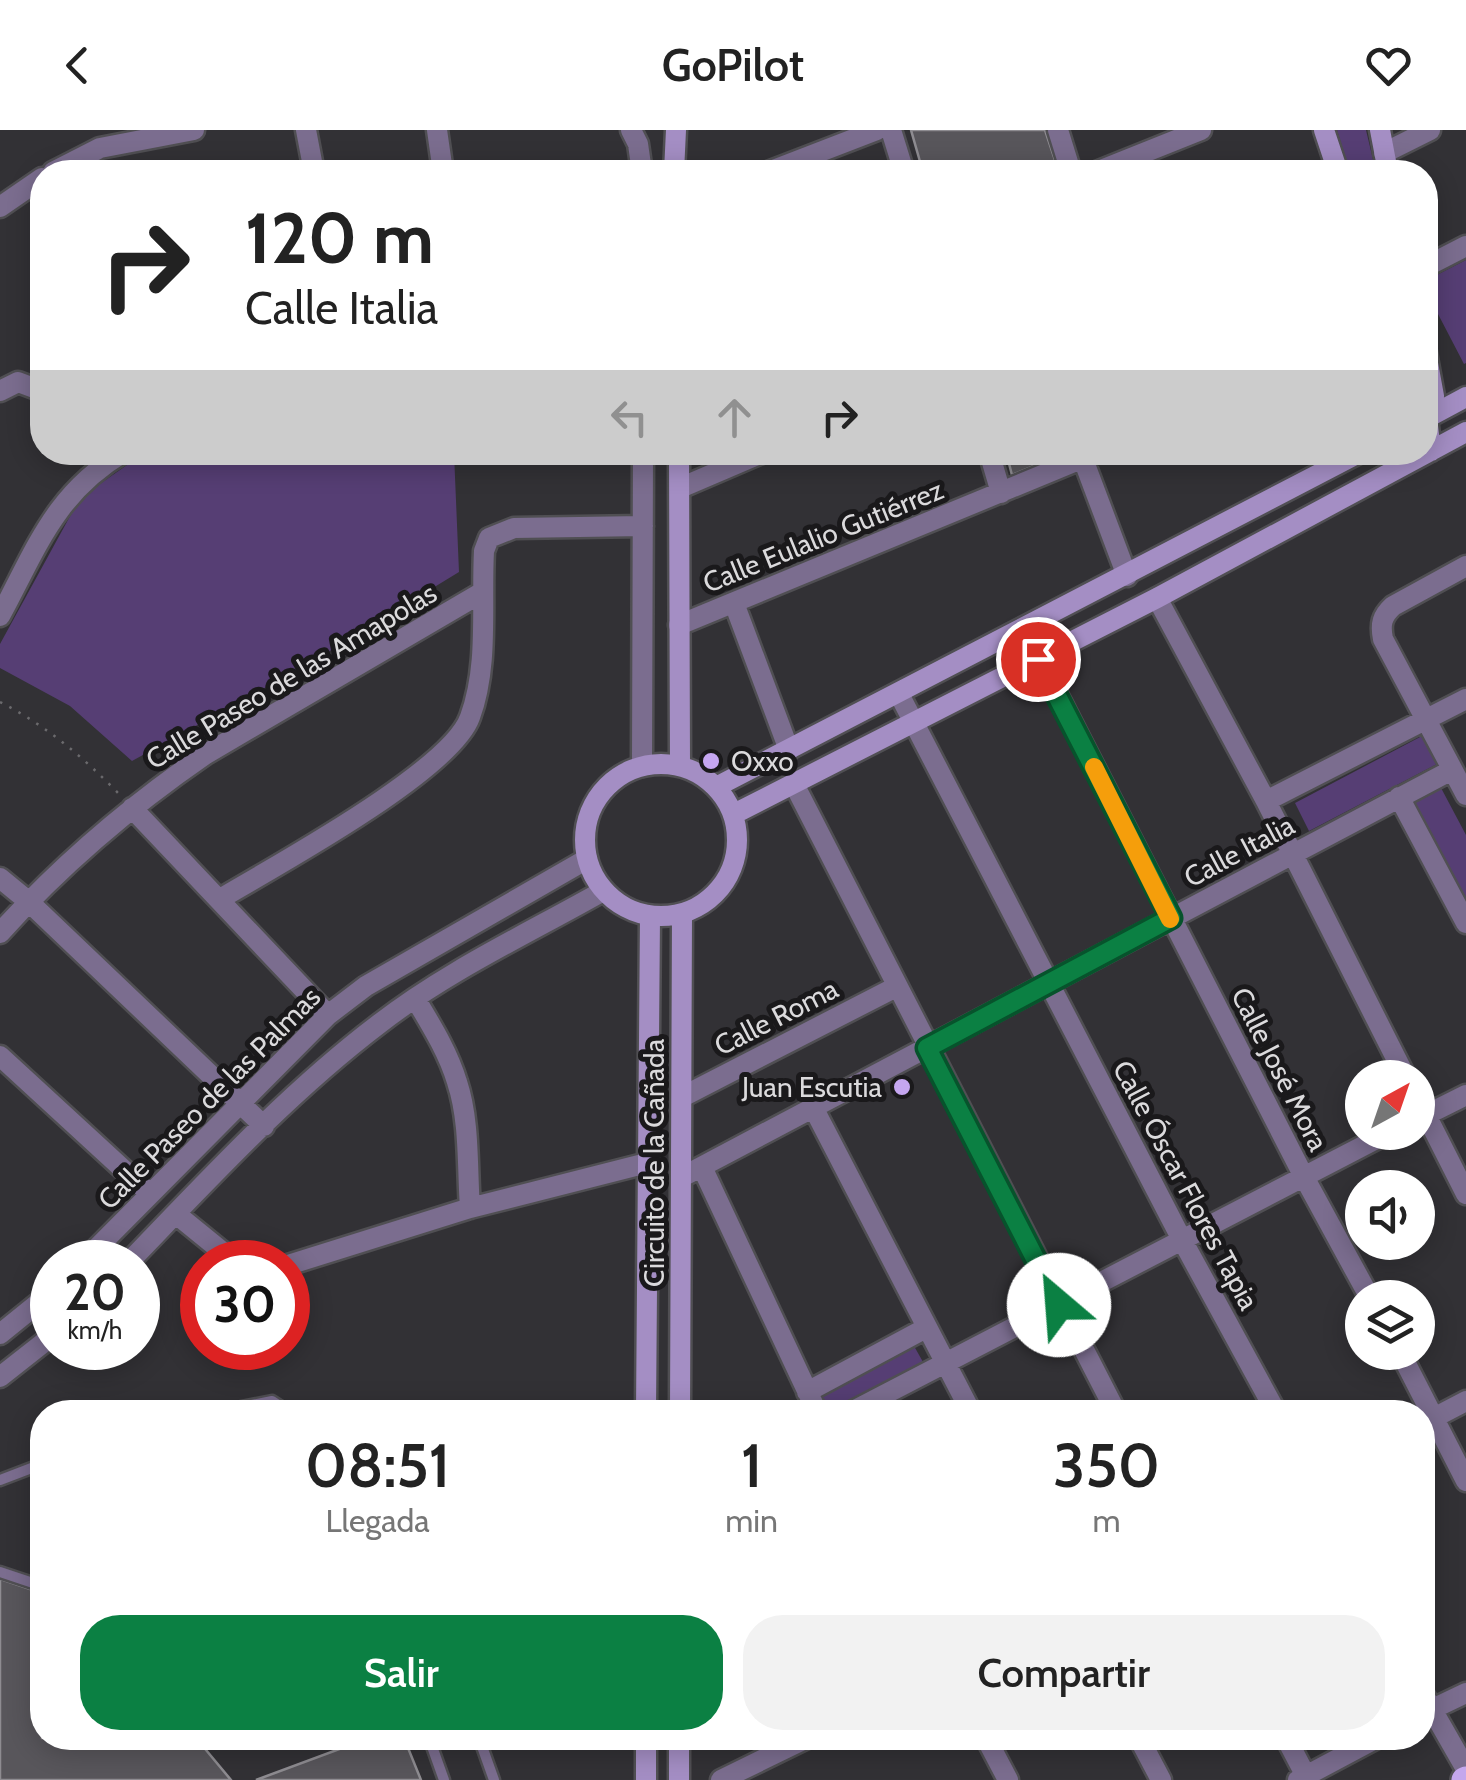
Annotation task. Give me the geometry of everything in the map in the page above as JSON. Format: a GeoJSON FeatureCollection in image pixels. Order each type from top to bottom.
{"type":"FeatureCollection","features":[{"type":"Feature","properties":{"kind":"street"},"geometry":{"type":"LineString","coordinates":[[70,160],[99,139],[194,130]]}},
{"type":"Feature","properties":{"kind":"street"},"geometry":{"type":"LineString","coordinates":[[306,130],[312,160]]}},
{"type":"Feature","properties":{"kind":"street"},"geometry":{"type":"LineString","coordinates":[[438,130],[442,160]]}},
{"type":"Feature","properties":{"kind":"street"},"geometry":{"type":"LineString","coordinates":[[631,130],[640,160]]}},
{"type":"Feature","properties":{"kind":"street"},"geometry":{"type":"LineString","coordinates":[[675,160],[676,130]]}},
{"type":"Feature","properties":{"kind":"street"},"geometry":{"type":"LineString","coordinates":[[799,160],[877,130]]}},
{"type":"Feature","properties":{"kind":"street"},"geometry":{"type":"LineString","coordinates":[[890,130],[900,160]]}},
{"type":"Feature","properties":{"kind":"street"},"geometry":{"type":"LineString","coordinates":[[1058,130],[1067,160]]}},
{"type":"Feature","properties":{"kind":"street"},"geometry":{"type":"LineString","coordinates":[[1126,160],[1201,130]]}},
{"type":"Feature","properties":{"kind":"street"},"geometry":{"type":"LineString","coordinates":[[1324,130],[1334,160]]}},
{"type":"Feature","properties":{"kind":"street"},"geometry":{"type":"LineString","coordinates":[[1380,130],[1385,160]]}},
{"type":"Feature","properties":{"kind":"street"},"geometry":{"type":"LineString","coordinates":[[1390,160],[1430,130]]}},
{"type":"Feature","properties":{"kind":"street"},"geometry":{"type":"LineString","coordinates":[[0,207],[30,186]]}},
{"type":"Feature","properties":{"kind":"street"},"geometry":{"type":"LineString","coordinates":[[1438,260],[1466,246]]}},
{"type":"Feature","properties":{"kind":"street"},"geometry":{"type":"LineString","coordinates":[[0,391],[18,382],[30,386]]}},
{"type":"Feature","properties":{"kind":"street"},"geometry":{"type":"LineString","coordinates":[[1438,411],[1466,397]]}},
{"type":"Feature","properties":{"kind":"street"},"geometry":{"type":"LineString","coordinates":[[1438,448],[1466,432]]}},
{"type":"Feature","properties":{"kind":"street"},"geometry":{"type":"LineString","coordinates":[[0,616],[61,504],[90,465]]}},
{"type":"Feature","properties":{"kind":"street"},"geometry":{"type":"LineString","coordinates":[[642,766],[643,465]]}},
{"type":"Feature","properties":{"kind":"street"},"geometry":{"type":"LineString","coordinates":[[679,465],[680,766]]}},
{"type":"Feature","properties":{"kind":"street"},"geometry":{"type":"LineString","coordinates":[[680,488],[734,465]]}},
{"type":"Feature","properties":{"kind":"street"},"geometry":{"type":"LineString","coordinates":[[993,465],[1001,492]]}},
{"type":"Feature","properties":{"kind":"street","name":"Calle Eulalio Gutiérrez"},"geometry":{"type":"LineString","coordinates":[[679,625],[1068,465]]}},
{"type":"Feature","properties":{"kind":"street"},"geometry":{"type":"LineString","coordinates":[[1094,465],[1127,576]]}},
{"type":"Feature","properties":{"kind":"street"},"geometry":{"type":"LineString","coordinates":[[716,787],[1336,465]]}},
{"type":"Feature","properties":{"kind":"street"},"geometry":{"type":"LineString","coordinates":[[734,814],[1157,598],[1407,465]]}},
{"type":"Feature","properties":{"kind":"street"},"geometry":{"type":"LineString","coordinates":[[1238,516],[1253,547]]}},
{"type":"Feature","properties":{"kind":"street"},"geometry":{"type":"LineString","coordinates":[[220,899],[408,783],[445,754],[470,721],[481,676],[484,551],[489,538],[501,531],[642,526]]}},
{"type":"Feature","properties":{"kind":"street"},"geometry":{"type":"LineString","coordinates":[[1466,566],[1394,606],[1384,614],[1380,626],[1466,796]]}},
{"type":"Feature","properties":{"kind":"street","name":"Calle Paseo de las Amapolas"},"geometry":{"type":"LineString","coordinates":[[0,933],[28,901],[132,808],[206,754],[482,593]]}},
{"type":"Feature","properties":{"kind":"street"},"geometry":{"type":"LineString","coordinates":[[1157,598],[1266,801],[1397,1060]]}},
{"type":"Feature","properties":{"kind":"street"},"geometry":{"type":"LineString","coordinates":[[734,603],[788,750]]}},
{"type":"Feature","properties":{"kind":"street","name":"Calle José Mora"},"geometry":{"type":"LineString","coordinates":[[1038,659],[1360,1280]]}},
{"type":"Feature","properties":{"kind":"street","name":"Calle Óscar Flores Tapia"},"geometry":{"type":"LineString","coordinates":[[898,694],[1269,1400]]}},
{"type":"Feature","properties":{"kind":"street","name":"Calle Italia"},"geometry":{"type":"LineString","coordinates":[[1266,801],[1466,699]]}},
{"type":"Feature","properties":{"kind":"street"},"geometry":{"type":"LineString","coordinates":[[642,766],[680,766],[700,774],[716,787],[734,814],[738,839],[734,864],[723,886],[705,904],[682,914],[650,916],[618,904],[604,891],[587,860],[584,836],[590,812],[602,791],[620,776],[642,766]]}},
{"type":"Feature","properties":{"kind":"street","name":"Calle Italia"},"geometry":{"type":"LineString","coordinates":[[682,1178],[1452,770]]}},
{"type":"Feature","properties":{"kind":"street"},"geometry":{"type":"LineString","coordinates":[[794,784],[1110,1400]]}},
{"type":"Feature","properties":{"kind":"street"},"geometry":{"type":"LineString","coordinates":[[1398,796],[1466,922]]}},
{"type":"Feature","properties":{"kind":"street"},"geometry":{"type":"LineString","coordinates":[[132,808],[328,1014]]}},
{"type":"Feature","properties":{"kind":"street","name":"Calle Paseo de las Palmas"},"geometry":{"type":"LineString","coordinates":[[104,1240],[328,1014],[366,986],[587,860]]}},
{"type":"Feature","properties":{"kind":"street"},"geometry":{"type":"LineString","coordinates":[[0,878],[264,1126]]}},
{"type":"Feature","properties":{"kind":"street"},"geometry":{"type":"LineString","coordinates":[[151,1240],[346,1050],[415,998],[604,891]]}},
{"type":"Feature","properties":{"kind":"street","name":"Circuito de la Cañada"},"geometry":{"type":"LineString","coordinates":[[680,1400],[682,914]]}},
{"type":"Feature","properties":{"kind":"street","name":"Circuito de la Cañada"},"geometry":{"type":"LineString","coordinates":[[646,1400],[650,916]]}},
{"type":"Feature","properties":{"kind":"street","name":"Calle Roma"},"geometry":{"type":"LineString","coordinates":[[682,1097],[896,987]]}},
{"type":"Feature","properties":{"kind":"street"},"geometry":{"type":"LineString","coordinates":[[415,998],[442,1045],[458,1084],[470,1208]]}},
{"type":"Feature","properties":{"kind":"street"},"geometry":{"type":"LineString","coordinates":[[0,1056],[149,1193]]}},
{"type":"Feature","properties":{"kind":"street"},"geometry":{"type":"LineString","coordinates":[[1435,1105],[1466,1094]]}},
{"type":"Feature","properties":{"kind":"street"},"geometry":{"type":"LineString","coordinates":[[814,1109],[965,1400]]}},
{"type":"Feature","properties":{"kind":"street"},"geometry":{"type":"LineString","coordinates":[[1435,1138],[1466,1194]]}},
{"type":"Feature","properties":{"kind":"street"},"geometry":{"type":"LineString","coordinates":[[875,1400],[1354,1150]]}},
{"type":"Feature","properties":{"kind":"street"},"geometry":{"type":"LineString","coordinates":[[310,1258],[470,1208],[647,1163]]}},
{"type":"Feature","properties":{"kind":"street"},"geometry":{"type":"LineString","coordinates":[[702,1167],[811,1400]]}},
{"type":"Feature","properties":{"kind":"street"},"geometry":{"type":"LineString","coordinates":[[176,1214],[207,1240]]}},
{"type":"Feature","properties":{"kind":"street"},"geometry":{"type":"LineString","coordinates":[[0,1334],[30,1310]]}},
{"type":"Feature","properties":{"kind":"street"},"geometry":{"type":"LineString","coordinates":[[807,1392],[926,1328]]}},
{"type":"Feature","properties":{"kind":"street"},"geometry":{"type":"LineString","coordinates":[[0,1376],[30,1353]]}},
{"type":"Feature","properties":{"kind":"street"},"geometry":{"type":"LineString","coordinates":[[1408,1370],[1420,1400]]}},
{"type":"Feature","properties":{"kind":"street"},"geometry":{"type":"LineString","coordinates":[[1435,1418],[1466,1400]]}},
{"type":"Feature","properties":{"kind":"street"},"geometry":{"type":"LineString","coordinates":[[1435,1431],[1466,1481]]}},
{"type":"Feature","properties":{"kind":"street"},"geometry":{"type":"LineString","coordinates":[[1435,1702],[1466,1694]]}},
{"type":"Feature","properties":{"kind":"street"},"geometry":{"type":"LineString","coordinates":[[1435,1721],[1466,1769]]}},
{"type":"Feature","properties":{"kind":"street"},"geometry":{"type":"LineString","coordinates":[[646,1750],[646,1780]]}},
{"type":"Feature","properties":{"kind":"street"},"geometry":{"type":"LineString","coordinates":[[679,1750],[679,1780]]}},
{"type":"Feature","properties":{"kind":"street"},"geometry":{"type":"LineString","coordinates":[[721,1780],[782,1750]]}},
{"type":"Feature","properties":{"kind":"street"},"geometry":{"type":"LineString","coordinates":[[992,1750],[1008,1780]]}},
{"type":"Feature","properties":{"kind":"street"},"geometry":{"type":"LineString","coordinates":[[1145,1750],[1161,1780]]}},
{"type":"Feature","properties":{"kind":"street"},"geometry":{"type":"LineString","coordinates":[[1291,1750],[1304,1779],[1356,1750]]}},
{"type":"Feature","properties":{"kind":"lane"},"geometry":{"type":"LineString","coordinates":[[0,1480],[30,1469]]}},
{"type":"Feature","properties":{"kind":"lane"},"geometry":{"type":"LineString","coordinates":[[0,1572],[30,1582]]}},
{"type":"Feature","properties":{"kind":"lane"},"geometry":{"type":"LineString","coordinates":[[433,1750],[444,1780]]}},
{"type":"Feature","properties":{"kind":"lane"},"geometry":{"type":"LineString","coordinates":[[483,1750],[494,1780]]}},
{"type":"Feature","properties":{"kind":"path"},"geometry":{"type":"LineString","coordinates":[[0,702],[29,716],[77,751],[132,808]]}},
{"type":"Feature","properties":{"kind":"shaded area"},"geometry":{"type":"Polygon","coordinates":[[[1337,130],[1366,130],[1373,160],[1346,160],[1337,130]]]}},
{"type":"Feature","properties":{"kind":"shaded area"},"geometry":{"type":"Polygon","coordinates":[[[1466,260],[1464,364],[1438,314],[1438,274],[1466,260]]]}},
{"type":"Feature","properties":{"kind":"shaded area"},"geometry":{"type":"Polygon","coordinates":[[[127,465],[455,465],[459,572],[310,663],[132,761],[70,706],[0,668],[0,644],[80,498],[127,465]]]}},
{"type":"Feature","properties":{"kind":"shaded area"},"geometry":{"type":"Polygon","coordinates":[[[1422,736],[1437,764],[1309,831],[1295,803],[1422,736]]]}},
{"type":"Feature","properties":{"kind":"shaded area"},"geometry":{"type":"Polygon","coordinates":[[[1440,786],[1466,835],[1466,905],[1411,799],[1440,786]]]}},
{"type":"Feature","properties":{"kind":"shaded area"},"geometry":{"type":"Polygon","coordinates":[[[914,1346],[923,1362],[852,1400],[823,1400],[820,1395],[914,1346]]]}},
{"type":"Feature","properties":{"kind":"building"},"geometry":{"type":"Polygon","coordinates":[[[911,130],[1045,130],[1055,160],[920,160],[911,130]]]}},
{"type":"Feature","properties":{"kind":"building"},"geometry":{"type":"Polygon","coordinates":[[[1009,465],[1036,465],[1012,475],[1009,465]]]}},
{"type":"Feature","properties":{"kind":"building"},"geometry":{"type":"Polygon","coordinates":[[[0,1579],[30,1589],[30,1750],[206,1750],[231,1780],[0,1780],[0,1579]]]}},
{"type":"Feature","properties":{"kind":"building"},"geometry":{"type":"Polygon","coordinates":[[[337,1750],[409,1750],[421,1780],[256,1780],[337,1750]]]}},
{"type":"Feature","properties":{"kind":"slow traffic"},"geometry":{"type":"LineString","coordinates":[[1094,767],[1170,919]]}},
{"type":"Feature","properties":{"kind":"place","name":"Oxxo"},"geometry":{"type":"Point","coordinates":[711,761]}},
{"type":"Feature","properties":{"kind":"place","name":"Juan Escutia"},"geometry":{"type":"Point","coordinates":[902,1087]}},
{"type":"Feature","properties":{"kind":"route"},"geometry":{"type":"LineString","coordinates":[[1038,659],[1171,918],[927,1048],[1059,1305]]}}]}
